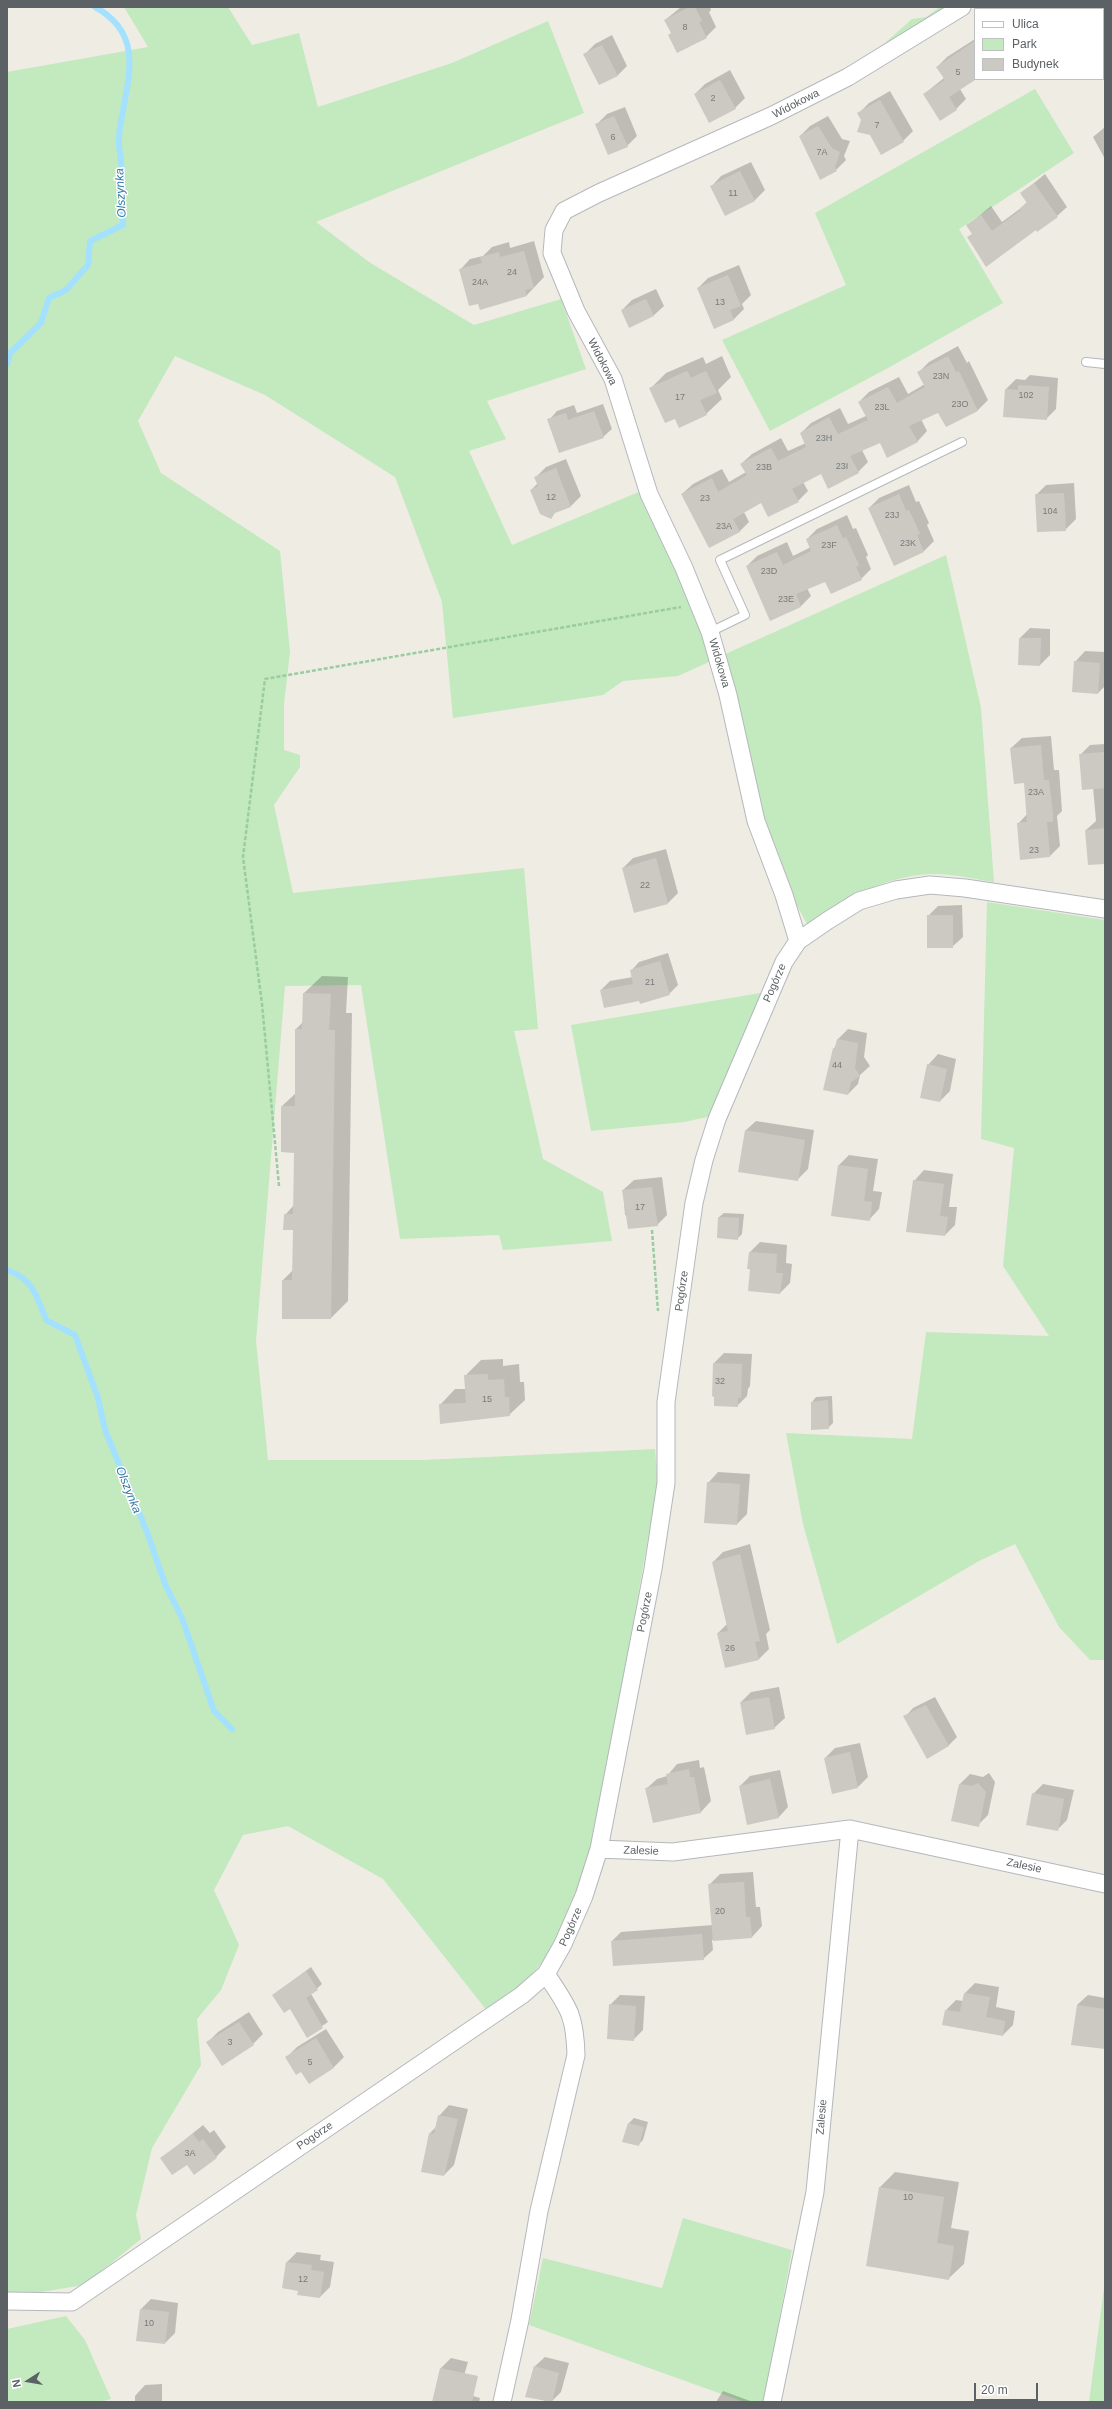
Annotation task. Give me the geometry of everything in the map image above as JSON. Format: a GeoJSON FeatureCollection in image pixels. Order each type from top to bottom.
{"type":"FeatureCollection","features":[{"type":"Feature","properties":{"kind":"street","name":"Widokowa"},"geometry":{"type":"LineString","coordinates":[[798,941],[784,895],[756,821],[728,695],[710,632],[699,604],[649,494],[613,379],[576,311],[552,253],[554,230],[564,211],[599,193],[674,162],[771,116],[848,77],[962,7]]}},
{"type":"Feature","properties":{"kind":"street","name":"Pogórze"},"geometry":{"type":"LineString","coordinates":[[7,2301],[72,2302],[522,1995],[546,1974],[564,1944],[584,1896],[599,1849],[652,1576],[666,1483],[666,1402],[694,1203],[706,1153],[734,1075],[784,962],[798,941],[859,901],[896,890],[930,885],[1013,894],[1105,909]]}},
{"type":"Feature","properties":{"kind":"street","name":"Zalesie"},"geometry":{"type":"LineString","coordinates":[[599,1849],[673,1852],[850,1829],[1105,1884]]}},
{"type":"Feature","properties":{"kind":"street","name":"Zalesie"},"geometry":{"type":"LineString","coordinates":[[772,2402],[815,2192],[850,1829]]}},
{"type":"Feature","properties":{"kind":"street"},"geometry":{"type":"LineString","coordinates":[[502,2402],[520,2320],[540,2210],[576,2055],[575,2029],[569,2008],[546,1974]]}},
{"type":"Feature","properties":{"kind":"lane"},"geometry":{"type":"LineString","coordinates":[[1086,362],[1105,364]]}},
{"type":"Feature","properties":{"kind":"lane"},"geometry":{"type":"LineString","coordinates":[[710,632],[745,615],[720,560],[962,442]]}},
{"type":"Feature","properties":{"kind":"path"},"geometry":{"type":"LineString","coordinates":[[279,1186],[262,1004],[243,857],[265,679],[699,604]]}},
{"type":"Feature","properties":{"kind":"path"},"geometry":{"type":"LineString","coordinates":[[652,1230],[658,1316]]}},
{"type":"Feature","properties":{"kind":"green space"},"geometry":{"type":"Polygon","coordinates":[[[124,7],[228,7],[252,45],[299,33],[318,107],[452,63],[548,21],[584,113],[316,222],[369,262],[474,325],[561,299],[586,369],[487,401],[506,439],[469,451],[512,545],[641,491],[696,613],[711,661],[678,676],[623,681],[603,695],[453,718],[442,602],[395,477],[265,395],[175,356],[138,421],[161,473],[280,551],[290,652],[284,704],[284,750],[300,755],[300,767],[274,805],[293,893],[524,868],[538,1029],[514,1031],[543,1159],[603,1192],[612,1241],[503,1250],[499,1235],[400,1239],[361,985],[285,986],[256,1341],[268,1460],[423,1460],[655,1449],[658,1482],[597,1827],[571,1909],[544,1960],[526,1982],[488,2012],[383,1879],[288,1826],[243,1835],[214,1890],[239,1945],[221,1990],[197,2019],[201,2065],[152,2148],[136,2215],[141,2239],[84,2285],[11,2297],[7,2296],[7,72],[148,47],[124,7]]]}},
{"type":"Feature","properties":{"kind":"green space"},"geometry":{"type":"Polygon","coordinates":[[[940,7],[953,7],[868,58],[912,19],[926,17],[940,7]]]}},
{"type":"Feature","properties":{"kind":"green space"},"geometry":{"type":"Polygon","coordinates":[[[1035,89],[1074,153],[959,229],[1003,303],[888,368],[770,431],[722,340],[846,285],[815,213],[1035,89]]]}},
{"type":"Feature","properties":{"kind":"green space"},"geometry":{"type":"Polygon","coordinates":[[[946,555],[981,708],[994,882],[954,875],[930,874],[912,876],[895,880],[865,891],[836,906],[807,924],[787,887],[770,842],[721,656],[946,555]]]}},
{"type":"Feature","properties":{"kind":"green space"},"geometry":{"type":"Polygon","coordinates":[[[987,902],[1105,920],[1105,1660],[1090,1660],[1059,1627],[1015,1544],[979,1561],[837,1644],[803,1524],[786,1433],[912,1439],[926,1332],[1049,1336],[1003,1266],[1014,1148],[981,1139],[987,902]]]}},
{"type":"Feature","properties":{"kind":"green space"},"geometry":{"type":"Polygon","coordinates":[[[766,992],[712,1116],[684,1122],[591,1131],[571,1025],[766,992]]]}},
{"type":"Feature","properties":{"kind":"green space"},"geometry":{"type":"Polygon","coordinates":[[[683,2218],[792,2250],[764,2402],[744,2402],[529,2325],[543,2258],[662,2288],[683,2218]]]}},
{"type":"Feature","properties":{"kind":"green space"},"geometry":{"type":"Polygon","coordinates":[[[1105,2280],[1105,2402],[1089,2402],[1105,2280]]]}},
{"type":"Feature","properties":{"kind":"green space"},"geometry":{"type":"Polygon","coordinates":[[[66,2316],[85,2340],[111,2399],[99,2402],[7,2402],[7,2329],[66,2316]]]}},
{"type":"Feature","properties":{"kind":"building"},"geometry":{"type":"Polygon","coordinates":[[[689,7],[695,7],[702,21],[699,22],[707,38],[677,53],[668,35],[671,33],[664,20],[689,7]]]}},
{"type":"Feature","properties":{"kind":"building"},"geometry":{"type":"Polygon","coordinates":[[[974,42],[975,80],[949,97],[957,110],[940,121],[923,94],[945,80],[936,67],[974,42]]]}},
{"type":"Feature","properties":{"kind":"building"},"geometry":{"type":"Polygon","coordinates":[[[602,45],[618,76],[599,85],[583,54],[602,45]]]}},
{"type":"Feature","properties":{"kind":"building"},"geometry":{"type":"Polygon","coordinates":[[[720,80],[736,109],[709,123],[694,94],[720,80]]]}},
{"type":"Feature","properties":{"kind":"building"},"geometry":{"type":"Polygon","coordinates":[[[880,100],[904,142],[881,155],[870,135],[857,132],[861,120],[857,113],[880,100]]]}},
{"type":"Feature","properties":{"kind":"building"},"geometry":{"type":"Polygon","coordinates":[[[614,116],[628,147],[608,155],[595,124],[614,116]]]}},
{"type":"Feature","properties":{"kind":"building"},"geometry":{"type":"Polygon","coordinates":[[[818,126],[832,148],[840,152],[835,167],[837,171],[820,180],[799,136],[818,126]]]}},
{"type":"Feature","properties":{"kind":"building"},"geometry":{"type":"Polygon","coordinates":[[[740,171],[755,201],[725,216],[710,186],[740,171]]]}},
{"type":"Feature","properties":{"kind":"building"},"geometry":{"type":"Polygon","coordinates":[[[1034,183],[1058,217],[1037,232],[1036,230],[986,267],[967,237],[972,234],[966,225],[981,215],[992,231],[1021,210],[1020,208],[1027,203],[1020,193],[1034,183]]]}},
{"type":"Feature","properties":{"kind":"building"},"geometry":{"type":"Polygon","coordinates":[[[524,251],[534,288],[525,290],[527,296],[480,310],[478,304],[469,306],[459,269],[482,263],[480,257],[499,252],[500,257],[524,251]]]}},
{"type":"Feature","properties":{"kind":"building"},"geometry":{"type":"Polygon","coordinates":[[[728,275],[741,306],[730,310],[734,320],[714,329],[697,288],[728,275]]]}},
{"type":"Feature","properties":{"kind":"building"},"geometry":{"type":"Polygon","coordinates":[[[646,299],[654,316],[629,328],[621,310],[646,299]]]}},
{"type":"Feature","properties":{"kind":"building"},"geometry":{"type":"Polygon","coordinates":[[[948,356],[956,372],[959,371],[978,411],[946,427],[938,413],[909,426],[918,442],[887,458],[880,443],[850,456],[859,473],[828,489],[821,474],[792,489],[799,502],[768,517],[761,503],[733,519],[740,532],[709,548],[681,494],[712,478],[718,492],[747,475],[740,464],[771,448],[778,461],[806,447],[800,433],[829,417],[838,434],[868,420],[858,402],[888,387],[897,403],[925,387],[917,372],[948,356]]]}},
{"type":"Feature","properties":{"kind":"building"},"geometry":{"type":"Polygon","coordinates":[[[687,371],[691,378],[706,371],[717,393],[700,400],[707,415],[679,428],[675,419],[665,423],[649,388],[687,371]]]}},
{"type":"Feature","properties":{"kind":"building"},"geometry":{"type":"Polygon","coordinates":[[[1018,385],[1049,387],[1047,420],[1003,417],[1005,389],[1018,390],[1018,385]]]}},
{"type":"Feature","properties":{"kind":"building"},"geometry":{"type":"Polygon","coordinates":[[[594,411],[604,438],[559,453],[547,419],[566,413],[568,420],[594,411]]]}},
{"type":"Feature","properties":{"kind":"building"},"geometry":{"type":"Polygon","coordinates":[[[556,468],[571,507],[555,513],[551,519],[540,514],[530,490],[538,486],[534,477],[556,468]]]}},
{"type":"Feature","properties":{"kind":"building"},"geometry":{"type":"Polygon","coordinates":[[[1064,493],[1066,531],[1037,532],[1035,494],[1064,493]]]}},
{"type":"Feature","properties":{"kind":"building"},"geometry":{"type":"Polygon","coordinates":[[[899,494],[906,511],[909,510],[920,534],[917,535],[924,552],[894,566],[868,508],[899,494]]]}},
{"type":"Feature","properties":{"kind":"building"},"geometry":{"type":"Polygon","coordinates":[[[837,525],[843,539],[846,537],[859,565],[856,567],[862,580],[831,594],[825,582],[796,594],[801,607],[770,621],[746,566],[777,552],[783,565],[811,551],[806,539],[837,525]]]}},
{"type":"Feature","properties":{"kind":"building"},"geometry":{"type":"Polygon","coordinates":[[[1019,638],[1041,638],[1040,666],[1018,665],[1019,638]]]}},
{"type":"Feature","properties":{"kind":"building"},"geometry":{"type":"Polygon","coordinates":[[[1074,661],[1100,663],[1098,694],[1072,692],[1074,661]]]}},
{"type":"Feature","properties":{"kind":"building"},"geometry":{"type":"Polygon","coordinates":[[[1041,745],[1044,780],[1049,780],[1053,814],[1053,822],[1047,822],[1050,857],[1020,860],[1017,823],[1027,822],[1024,783],[1014,784],[1010,748],[1041,745]]]}},
{"type":"Feature","properties":{"kind":"building"},"geometry":{"type":"Polygon","coordinates":[[[1105,752],[1105,788],[1082,790],[1079,754],[1105,752]]]}},
{"type":"Feature","properties":{"kind":"building"},"geometry":{"type":"Polygon","coordinates":[[[1105,828],[1105,864],[1088,865],[1085,830],[1105,828]]]}},
{"type":"Feature","properties":{"kind":"building"},"geometry":{"type":"Polygon","coordinates":[[[656,858],[668,904],[634,913],[622,868],[656,858]]]}},
{"type":"Feature","properties":{"kind":"building"},"geometry":{"type":"Polygon","coordinates":[[[927,915],[953,915],[953,948],[927,948],[927,915]]]}},
{"type":"Feature","properties":{"kind":"building"},"geometry":{"type":"Polygon","coordinates":[[[660,961],[670,995],[640,1004],[639,1001],[604,1008],[600,990],[633,984],[630,970],[660,961]]]}},
{"type":"Feature","properties":{"kind":"building"},"geometry":{"type":"Polygon","coordinates":[[[303,993],[331,994],[329,1030],[335,1030],[331,1319],[282,1319],[282,1280],[292,1280],[293,1230],[283,1230],[284,1214],[293,1214],[294,1153],[281,1152],[281,1106],[295,1106],[295,1029],[302,1029],[303,993]]]}},
{"type":"Feature","properties":{"kind":"building"},"geometry":{"type":"Polygon","coordinates":[[[837,1039],[858,1043],[855,1068],[860,1076],[851,1082],[848,1095],[823,1090],[833,1048],[835,1049],[837,1039]]]}},
{"type":"Feature","properties":{"kind":"building"},"geometry":{"type":"Polygon","coordinates":[[[927,1064],[947,1069],[940,1102],[920,1098],[927,1064]]]}},
{"type":"Feature","properties":{"kind":"building"},"geometry":{"type":"Polygon","coordinates":[[[745,1130],[805,1140],[798,1181],[738,1172],[745,1130]]]}},
{"type":"Feature","properties":{"kind":"building"},"geometry":{"type":"Polygon","coordinates":[[[838,1165],[868,1169],[864,1201],[872,1202],[870,1221],[831,1216],[838,1165]]]}},
{"type":"Feature","properties":{"kind":"building"},"geometry":{"type":"Polygon","coordinates":[[[913,1180],[944,1184],[940,1216],[948,1217],[945,1236],[906,1232],[913,1180]]]}},
{"type":"Feature","properties":{"kind":"building"},"geometry":{"type":"Polygon","coordinates":[[[652,1187],[658,1226],[628,1229],[622,1190],[652,1187]]]}},
{"type":"Feature","properties":{"kind":"building"},"geometry":{"type":"Polygon","coordinates":[[[718,1217],[739,1218],[738,1240],[717,1238],[718,1217]]]}},
{"type":"Feature","properties":{"kind":"building"},"geometry":{"type":"Polygon","coordinates":[[[749,1252],[777,1254],[776,1273],[783,1273],[780,1294],[748,1291],[750,1269],[747,1269],[749,1252]]]}},
{"type":"Feature","properties":{"kind":"building"},"geometry":{"type":"Polygon","coordinates":[[[713,1363],[742,1364],[741,1398],[738,1398],[738,1407],[714,1406],[714,1397],[712,1396],[713,1363]]]}},
{"type":"Feature","properties":{"kind":"building"},"geometry":{"type":"Polygon","coordinates":[[[488,1374],[488,1380],[504,1379],[505,1397],[509,1397],[510,1416],[440,1424],[439,1404],[466,1403],[464,1375],[488,1374]]]}},
{"type":"Feature","properties":{"kind":"building"},"geometry":{"type":"Polygon","coordinates":[[[828,1400],[829,1429],[811,1430],[811,1402],[828,1400]]]}},
{"type":"Feature","properties":{"kind":"building"},"geometry":{"type":"Polygon","coordinates":[[[707,1482],[740,1484],[737,1525],[704,1523],[707,1482]]]}},
{"type":"Feature","properties":{"kind":"building"},"geometry":{"type":"Polygon","coordinates":[[[740,1554],[760,1641],[755,1642],[759,1660],[725,1668],[717,1633],[728,1631],[712,1562],[740,1554]]]}},
{"type":"Feature","properties":{"kind":"building"},"geometry":{"type":"Polygon","coordinates":[[[769,1697],[775,1729],[746,1735],[740,1702],[769,1697]]]}},
{"type":"Feature","properties":{"kind":"building"},"geometry":{"type":"Polygon","coordinates":[[[926,1705],[949,1746],[927,1759],[903,1716],[926,1705]]]}},
{"type":"Feature","properties":{"kind":"building"},"geometry":{"type":"Polygon","coordinates":[[[850,1752],[858,1788],[832,1794],[824,1758],[850,1752]]]}},
{"type":"Feature","properties":{"kind":"building"},"geometry":{"type":"Polygon","coordinates":[[[689,1769],[690,1777],[694,1777],[701,1813],[653,1823],[645,1788],[668,1784],[666,1774],[689,1769]]]}},
{"type":"Feature","properties":{"kind":"building"},"geometry":{"type":"Polygon","coordinates":[[[770,1779],[779,1818],[747,1825],[739,1786],[770,1779]]]}},
{"type":"Feature","properties":{"kind":"building"},"geometry":{"type":"Polygon","coordinates":[[[978,1783],[986,1792],[979,1827],[951,1821],[959,1784],[972,1786],[978,1783]]]}},
{"type":"Feature","properties":{"kind":"building"},"geometry":{"type":"Polygon","coordinates":[[[1032,1793],[1064,1799],[1058,1831],[1026,1825],[1032,1793]]]}},
{"type":"Feature","properties":{"kind":"building"},"geometry":{"type":"Polygon","coordinates":[[[744,1882],[746,1917],[750,1917],[752,1938],[713,1941],[708,1884],[744,1882]]]}},
{"type":"Feature","properties":{"kind":"building"},"geometry":{"type":"Polygon","coordinates":[[[702,1934],[704,1960],[613,1966],[611,1941],[702,1934]]]}},
{"type":"Feature","properties":{"kind":"building"},"geometry":{"type":"Polygon","coordinates":[[[306,1971],[318,1990],[306,1998],[323,2028],[307,2038],[290,2009],[284,2013],[272,1995],[306,1971]]]}},
{"type":"Feature","properties":{"kind":"building"},"geometry":{"type":"Polygon","coordinates":[[[964,1993],[990,1997],[986,2017],[1005,2021],[1003,2036],[942,2025],[945,2010],[960,2012],[964,1993]]]}},
{"type":"Feature","properties":{"kind":"building"},"geometry":{"type":"Polygon","coordinates":[[[609,2004],[636,2006],[634,2041],[607,2039],[609,2004]]]}},
{"type":"Feature","properties":{"kind":"building"},"geometry":{"type":"Polygon","coordinates":[[[1077,2005],[1105,2009],[1105,2049],[1071,2045],[1077,2005]]]}},
{"type":"Feature","properties":{"kind":"building"},"geometry":{"type":"Polygon","coordinates":[[[239,2022],[254,2045],[222,2066],[206,2042],[239,2022]]]}},
{"type":"Feature","properties":{"kind":"building"},"geometry":{"type":"Polygon","coordinates":[[[316,2038],[334,2068],[309,2084],[301,2072],[296,2075],[285,2057],[316,2038]]]}},
{"type":"Feature","properties":{"kind":"building"},"geometry":{"type":"Polygon","coordinates":[[[438,2115],[458,2119],[444,2176],[421,2172],[429,2133],[434,2134],[438,2115]]]}},
{"type":"Feature","properties":{"kind":"building"},"geometry":{"type":"Polygon","coordinates":[[[628,2123],[644,2127],[639,2146],[622,2142],[628,2123]]]}},
{"type":"Feature","properties":{"kind":"building"},"geometry":{"type":"Polygon","coordinates":[[[193,2134],[199,2142],[203,2139],[217,2158],[194,2175],[187,2165],[172,2175],[160,2158],[193,2134]]]}},
{"type":"Feature","properties":{"kind":"building"},"geometry":{"type":"Polygon","coordinates":[[[879,2187],[944,2197],[937,2243],[954,2246],[949,2280],[866,2266],[879,2187]]]}},
{"type":"Feature","properties":{"kind":"building"},"geometry":{"type":"Polygon","coordinates":[[[286,2262],[312,2265],[311,2270],[324,2272],[320,2298],[297,2295],[298,2291],[282,2288],[286,2262]]]}},
{"type":"Feature","properties":{"kind":"building"},"geometry":{"type":"Polygon","coordinates":[[[140,2309],[169,2312],[165,2344],[136,2341],[140,2309]]]}},
{"type":"Feature","properties":{"kind":"building"},"geometry":{"type":"Polygon","coordinates":[[[534,2366],[559,2373],[552,2402],[525,2397],[534,2366]]]}},
{"type":"Feature","properties":{"kind":"building"},"geometry":{"type":"Polygon","coordinates":[[[440,2368],[478,2376],[472,2402],[432,2402],[440,2368]]]}},
{"type":"Feature","properties":{"kind":"waterway","name":"Olszynka"},"geometry":{"type":"LineString","coordinates":[[7,364],[10,353],[41,323],[49,298],[66,290],[88,265],[90,241],[123,225],[122,168],[119,136],[130,64],[128,48],[123,33],[112,19],[95,7]]}},
{"type":"Feature","properties":{"kind":"waterway","name":"Olszynka"},"geometry":{"type":"LineString","coordinates":[[7,1270],[23,1278],[33,1289],[46,1320],[75,1335],[98,1398],[105,1430],[147,1532],[165,1584],[182,1618],[214,1711],[232,1729]]}}]}
